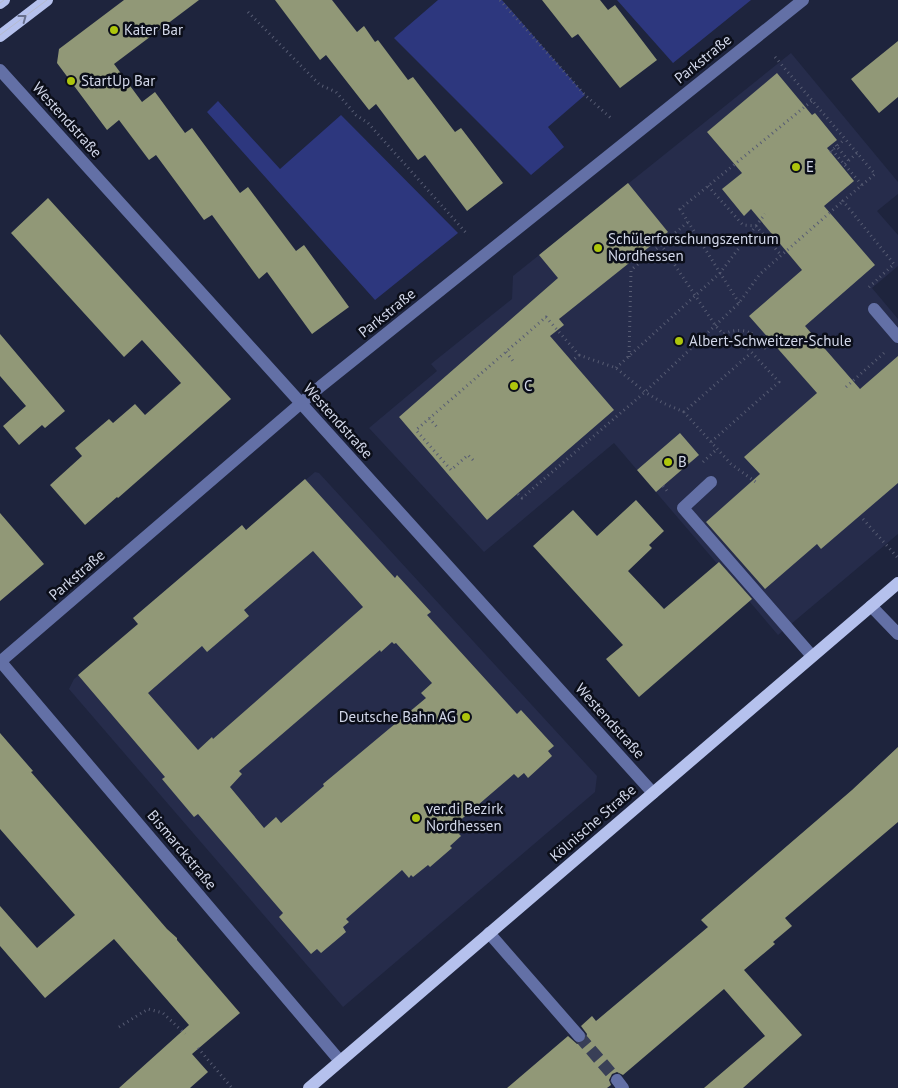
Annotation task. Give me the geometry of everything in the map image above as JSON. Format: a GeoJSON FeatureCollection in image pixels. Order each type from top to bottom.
{"type":"FeatureCollection","features":[{"type":"Feature","properties":{"kind":"main road"},"geometry":{"type":"LineString","coordinates":[[0,3],[4,0]]}},
{"type":"Feature","properties":{"kind":"main road"},"geometry":{"type":"LineString","coordinates":[[0,36],[47,0]]}},
{"type":"Feature","properties":{"kind":"main road","name":"Kölnische Straße"},"geometry":{"type":"LineString","coordinates":[[309,1088],[898,583]]}},
{"type":"Feature","properties":{"kind":"street","name":"Parkstraße"},"geometry":{"type":"LineString","coordinates":[[0,661],[300,403],[803,0]]}},
{"type":"Feature","properties":{"kind":"street","name":"Westendstraße"},"geometry":{"type":"LineString","coordinates":[[0,70],[653,792]]}},
{"type":"Feature","properties":{"kind":"street"},"geometry":{"type":"LineString","coordinates":[[874,309],[894,342]]}},
{"type":"Feature","properties":{"kind":"street"},"geometry":{"type":"LineString","coordinates":[[711,482],[683,508],[812,656]]}},
{"type":"Feature","properties":{"kind":"street"},"geometry":{"type":"LineString","coordinates":[[871,606],[898,634]]}},
{"type":"Feature","properties":{"kind":"street","name":"Bismarckstraße"},"geometry":{"type":"LineString","coordinates":[[0,661],[340,1061]]}},
{"type":"Feature","properties":{"kind":"street"},"geometry":{"type":"LineString","coordinates":[[490,933],[578,1036]]}},
{"type":"Feature","properties":{"kind":"path"},"geometry":{"type":"LineString","coordinates":[[500,0],[585,95],[612,119]]}},
{"type":"Feature","properties":{"kind":"path"},"geometry":{"type":"LineString","coordinates":[[248,12],[320,86],[336,92],[356,115],[368,123],[468,235]]}},
{"type":"Feature","properties":{"kind":"path"},"geometry":{"type":"LineString","coordinates":[[518,494],[522,498],[644,392],[739,303],[760,274],[875,174],[775,57]]}},
{"type":"Feature","properties":{"kind":"path"},"geometry":{"type":"LineString","coordinates":[[739,303],[680,209],[813,100]]}},
{"type":"Feature","properties":{"kind":"path"},"geometry":{"type":"LineString","coordinates":[[831,151],[845,139]]}},
{"type":"Feature","properties":{"kind":"path"},"geometry":{"type":"LineString","coordinates":[[831,151],[837,146],[849,160]]}},
{"type":"Feature","properties":{"kind":"path"},"geometry":{"type":"LineString","coordinates":[[831,151],[845,164],[862,185]]}},
{"type":"Feature","properties":{"kind":"path"},"geometry":{"type":"LineString","coordinates":[[845,164],[857,153]]}},
{"type":"Feature","properties":{"kind":"path"},"geometry":{"type":"LineString","coordinates":[[708,186],[743,225],[756,226],[781,255]]}},
{"type":"Feature","properties":{"kind":"path"},"geometry":{"type":"LineString","coordinates":[[843,202],[894,264]]}},
{"type":"Feature","properties":{"kind":"path"},"geometry":{"type":"LineString","coordinates":[[616,368],[720,273],[765,214]]}},
{"type":"Feature","properties":{"kind":"path"},"geometry":{"type":"LineString","coordinates":[[629,357],[631,270],[688,222]]}},
{"type":"Feature","properties":{"kind":"path"},"geometry":{"type":"LineString","coordinates":[[658,240],[723,334],[733,330],[743,330],[751,333],[764,348],[771,342]]}},
{"type":"Feature","properties":{"kind":"path"},"geometry":{"type":"LineString","coordinates":[[472,460],[468,455],[451,470],[416,430],[546,317],[579,355],[616,368],[644,392],[684,412],[731,464],[757,484]]}},
{"type":"Feature","properties":{"kind":"path"},"geometry":{"type":"LineString","coordinates":[[710,442],[779,382],[742,342],[751,333]]}},
{"type":"Feature","properties":{"kind":"path"},"geometry":{"type":"LineString","coordinates":[[846,388],[894,342]]}},
{"type":"Feature","properties":{"kind":"path"},"geometry":{"type":"LineString","coordinates":[[506,352],[513,360]]}},
{"type":"Feature","properties":{"kind":"path"},"geometry":{"type":"LineString","coordinates":[[684,412],[751,352]]}},
{"type":"Feature","properties":{"kind":"path"},"geometry":{"type":"LineString","coordinates":[[572,361],[579,355]]}},
{"type":"Feature","properties":{"kind":"path"},"geometry":{"type":"LineString","coordinates":[[429,418],[437,427]]}},
{"type":"Feature","properties":{"kind":"path"},"geometry":{"type":"LineString","coordinates":[[863,519],[898,558]]}},
{"type":"Feature","properties":{"kind":"path"},"geometry":{"type":"LineString","coordinates":[[119,1027],[148,1009],[163,1013],[185,1034]]}},
{"type":"Feature","properties":{"kind":"path"},"geometry":{"type":"LineString","coordinates":[[198,1048],[232,1088]]}},
{"type":"Feature","properties":{"kind":"shaded area"},"geometry":{"type":"Polygon","coordinates":[[[438,0],[502,0],[585,95],[548,127],[564,147],[531,175],[394,38],[438,0]]]}},
{"type":"Feature","properties":{"kind":"shaded area"},"geometry":{"type":"Polygon","coordinates":[[[617,0],[751,0],[673,63],[617,0]]]}},
{"type":"Feature","properties":{"kind":"shaded area","name":"Albert-Schweitzer-Schule"},"geometry":{"type":"Polygon","coordinates":[[[791,53],[898,182],[898,194],[877,211],[898,235],[898,266],[872,288],[898,319],[898,534],[778,635],[614,443],[484,552],[369,428],[437,371],[431,364],[512,299],[513,276],[791,53]]]}},
{"type":"Feature","properties":{"kind":"shaded area"},"geometry":{"type":"Polygon","coordinates":[[[218,101],[280,169],[341,115],[458,233],[375,300],[207,112],[218,101]]]}},
{"type":"Feature","properties":{"kind":"shaded area"},"geometry":{"type":"Polygon","coordinates":[[[315,472],[319,473],[597,776],[595,792],[343,1007],[69,689],[74,679],[138,625],[133,618],[242,525],[246,530],[315,472]]]}},
{"type":"Feature","properties":{"kind":"building"},"geometry":{"type":"Polygon","coordinates":[[[124,0],[199,0],[114,64],[142,102],[155,92],[185,133],[192,128],[240,193],[248,187],[296,251],[304,245],[349,307],[312,334],[267,272],[259,279],[212,215],[204,220],[156,155],[149,160],[119,120],[107,130],[57,63],[59,49],[124,0]]]}},
{"type":"Feature","properties":{"kind":"building"},"geometry":{"type":"Polygon","coordinates":[[[275,0],[332,0],[357,32],[364,26],[375,42],[378,40],[408,80],[413,77],[455,132],[461,128],[503,183],[467,211],[425,155],[418,160],[376,104],[369,110],[326,55],[320,60],[275,0]]]}},
{"type":"Feature","properties":{"kind":"building"},"geometry":{"type":"Polygon","coordinates":[[[542,0],[600,0],[608,10],[615,5],[657,60],[620,88],[578,34],[572,38],[542,0]]]}},
{"type":"Feature","properties":{"kind":"building"},"geometry":{"type":"Polygon","coordinates":[[[898,41],[898,97],[879,113],[851,79],[898,41]]]}},
{"type":"Feature","properties":{"kind":"building"},"geometry":{"type":"Polygon","coordinates":[[[777,73],[812,115],[815,113],[837,140],[827,148],[854,181],[824,206],[875,265],[805,326],[860,389],[898,356],[898,483],[821,549],[817,544],[765,589],[706,522],[760,474],[744,457],[817,393],[749,316],[802,270],[751,209],[744,216],[722,189],[742,173],[707,132],[777,73]]]}},
{"type":"Feature","properties":{"kind":"building","name":"C"},"geometry":{"type":"Polygon","coordinates":[[[628,183],[668,232],[559,319],[564,325],[550,336],[614,410],[487,520],[399,417],[558,278],[539,255],[628,183]]]}},
{"type":"Feature","properties":{"kind":"building"},"geometry":{"type":"Polygon","coordinates":[[[48,198],[231,399],[85,525],[50,485],[82,456],[75,448],[109,419],[113,423],[135,404],[145,415],[181,383],[142,340],[124,357],[11,233],[48,198]]]}},
{"type":"Feature","properties":{"kind":"building"},"geometry":{"type":"Polygon","coordinates":[[[0,334],[65,411],[45,428],[42,425],[19,445],[3,426],[26,406],[0,376],[0,334]]]}},
{"type":"Feature","properties":{"kind":"building","name":"B"},"geometry":{"type":"Polygon","coordinates":[[[680,433],[699,455],[656,492],[637,470],[680,433]]]}},
{"type":"Feature","properties":{"kind":"building","name":"Deutsche Bahn AG"},"geometry":{"type":"Polygon","coordinates":[[[305,479],[395,578],[397,575],[431,612],[427,615],[517,714],[521,710],[554,746],[548,751],[552,756],[528,778],[524,773],[518,778],[514,774],[457,823],[463,830],[459,834],[461,836],[450,846],[452,848],[430,867],[428,865],[409,878],[402,870],[346,919],[349,922],[343,927],[346,932],[321,953],[317,949],[311,954],[279,917],[283,913],[198,814],[194,817],[162,779],[165,777],[78,675],[138,624],[133,618],[242,525],[246,530],[305,479]],[[313,551],[244,610],[249,616],[207,652],[202,646],[148,693],[198,750],[212,737],[213,739],[363,607],[313,551]],[[392,642],[381,652],[380,650],[239,771],[242,774],[230,787],[264,828],[276,817],[281,823],[324,786],[323,784],[426,698],[421,693],[432,683],[396,643],[392,642]]]}},
{"type":"Feature","properties":{"kind":"building"},"geometry":{"type":"Polygon","coordinates":[[[636,500],[664,531],[649,545],[652,548],[628,571],[664,609],[719,562],[752,599],[639,697],[606,659],[623,645],[533,546],[573,510],[597,536],[636,500]]]}},
{"type":"Feature","properties":{"kind":"building"},"geometry":{"type":"Polygon","coordinates":[[[0,513],[44,564],[0,601],[0,513]]]}},
{"type":"Feature","properties":{"kind":"building"},"geometry":{"type":"Polygon","coordinates":[[[0,733],[33,771],[31,772],[167,929],[177,938],[240,1013],[192,1054],[208,1072],[190,1088],[119,1088],[189,1025],[114,939],[45,998],[0,946],[0,906],[37,948],[75,915],[0,829],[0,733]]]}},
{"type":"Feature","properties":{"kind":"building"},"geometry":{"type":"Polygon","coordinates":[[[898,747],[898,822],[785,918],[792,926],[773,942],[775,944],[744,970],[802,1035],[743,1088],[704,1088],[765,1036],[724,989],[623,1075],[617,1072],[612,1074],[609,1080],[611,1085],[607,1088],[507,1088],[568,1036],[577,1044],[585,1042],[587,1034],[581,1026],[592,1016],[596,1021],[708,927],[701,920],[852,790],[898,747]]]}},
{"type":"Feature","properties":{"kind":"tunnel"},"geometry":{"type":"LineString","coordinates":[[579,1036],[617,1080]]}},
{"type":"Feature","properties":{"kind":"tram line"},"geometry":{"type":"LineString","coordinates":[[0,3],[4,0]]}},
{"type":"Feature","properties":{"kind":"tram line"},"geometry":{"type":"LineString","coordinates":[[0,35],[47,0]]}},
{"type":"Feature","properties":{"kind":"place","name":"Kater Bar"},"geometry":{"type":"Point","coordinates":[114,30]}},
{"type":"Feature","properties":{"kind":"place","name":"StartUp Bar"},"geometry":{"type":"Point","coordinates":[71,81]}},
{"type":"Feature","properties":{"kind":"place","name":"E"},"geometry":{"type":"Point","coordinates":[796,167]}},
{"type":"Feature","properties":{"kind":"place","name":"Schülerforschungszentrum Nordhessen"},"geometry":{"type":"Point","coordinates":[598,248]}},
{"type":"Feature","properties":{"kind":"place","name":"Albert-Schweitzer-Schule"},"geometry":{"type":"Point","coordinates":[679,341]}},
{"type":"Feature","properties":{"kind":"place","name":"C"},"geometry":{"type":"Point","coordinates":[514,386]}},
{"type":"Feature","properties":{"kind":"place","name":"B"},"geometry":{"type":"Point","coordinates":[668,462]}},
{"type":"Feature","properties":{"kind":"place","name":"Deutsche Bahn AG"},"geometry":{"type":"Point","coordinates":[466,717]}},
{"type":"Feature","properties":{"kind":"place","name":"ver.di Bezirk Nordhessen"},"geometry":{"type":"Point","coordinates":[416,818]}}]}
